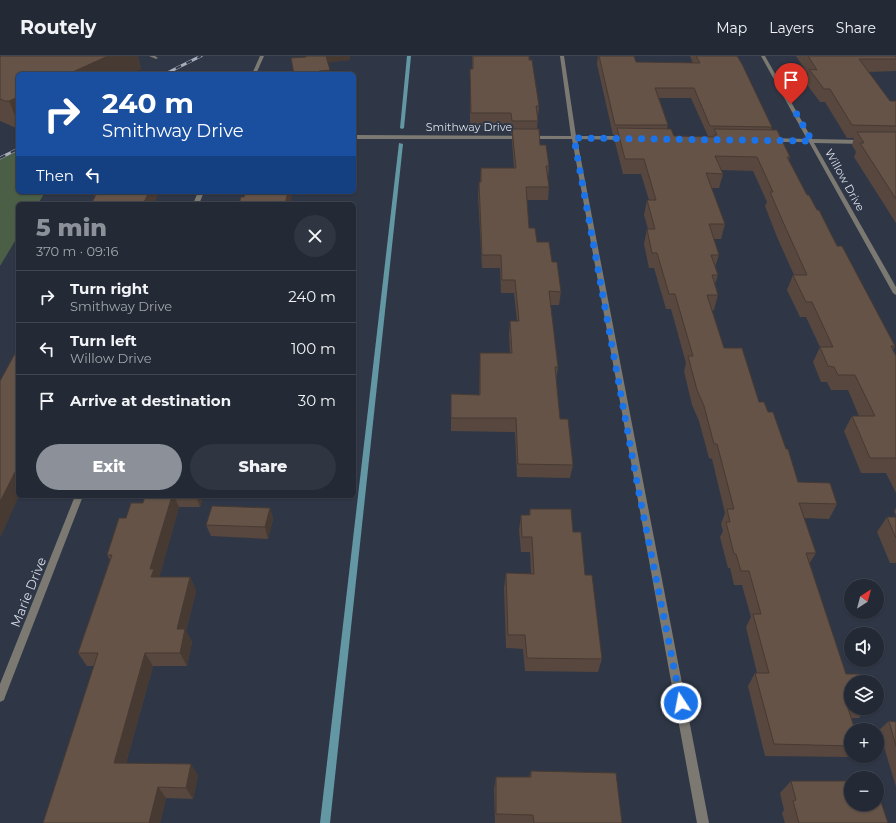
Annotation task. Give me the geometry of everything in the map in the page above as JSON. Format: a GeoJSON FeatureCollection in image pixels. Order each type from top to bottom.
{"type":"FeatureCollection","features":[{"type":"Feature","properties":{"kind":"street"},"geometry":{"type":"LineString","coordinates":[[255,72],[262,56]]}},
{"type":"Feature","properties":{"kind":"street"},"geometry":{"type":"LineString","coordinates":[[562,56],[574,138],[638,488],[693,765],[703,823]]}},
{"type":"Feature","properties":{"kind":"street","name":"Willow Drive"},"geometry":{"type":"LineString","coordinates":[[763,56],[896,293]]}},
{"type":"Feature","properties":{"kind":"street","name":"Smithway Drive"},"geometry":{"type":"LineString","coordinates":[[356,137],[630,138]]}},
{"type":"Feature","properties":{"kind":"street"},"geometry":{"type":"LineString","coordinates":[[764,140],[873,142]]}},
{"type":"Feature","properties":{"kind":"street","name":"Marie Drive"},"geometry":{"type":"LineString","coordinates":[[0,697],[79,498]]}},
{"type":"Feature","properties":{"kind":"green space"},"geometry":{"type":"Polygon","coordinates":[[[16,150],[16,194],[44,194],[39,202],[16,202],[16,239],[0,266],[0,158],[16,150]]]}},
{"type":"Feature","properties":{"kind":"building"},"geometry":{"type":"Polygon","coordinates":[[[0,56],[108,56],[72,72],[16,72],[16,98],[9,101],[0,99],[0,56]]]}},
{"type":"Feature","properties":{"kind":"building"},"geometry":{"type":"Polygon","coordinates":[[[326,56],[330,70],[319,72],[294,72],[291,58],[326,56]]]}},
{"type":"Feature","properties":{"kind":"building"},"geometry":{"type":"Polygon","coordinates":[[[473,56],[529,56],[529,60],[532,60],[539,106],[536,106],[538,121],[512,121],[511,113],[471,113],[470,69],[473,69],[473,56]]]}},
{"type":"Feature","properties":{"kind":"building"},"geometry":{"type":"Polygon","coordinates":[[[599,56],[634,56],[636,62],[700,63],[696,56],[737,56],[772,127],[710,126],[694,88],[655,88],[668,125],[615,125],[599,56]]]}},
{"type":"Feature","properties":{"kind":"building"},"geometry":{"type":"Polygon","coordinates":[[[808,56],[896,56],[896,59],[859,59],[890,101],[896,101],[896,126],[852,125],[830,89],[824,89],[809,69],[817,70],[808,56]]]}},
{"type":"Feature","properties":{"kind":"building"},"geometry":{"type":"Polygon","coordinates":[[[617,128],[671,129],[674,136],[714,137],[714,135],[717,135],[714,129],[777,130],[790,157],[787,157],[807,195],[809,195],[817,210],[819,210],[837,246],[842,246],[895,346],[891,346],[896,356],[896,458],[870,458],[852,416],[875,416],[855,375],[838,375],[834,367],[828,366],[820,347],[833,347],[812,302],[806,302],[793,275],[807,275],[770,192],[773,192],[757,157],[715,156],[723,174],[706,173],[725,224],[709,224],[719,255],[711,255],[718,275],[712,275],[718,295],[707,295],[724,348],[742,348],[759,402],[764,402],[768,412],[773,412],[786,449],[788,449],[798,482],[830,483],[837,504],[799,503],[816,553],[806,553],[846,674],[860,675],[844,675],[844,715],[850,715],[853,723],[844,723],[844,746],[774,744],[755,673],[769,673],[753,614],[761,614],[749,571],[741,571],[736,554],[734,554],[726,522],[730,522],[727,509],[734,509],[717,444],[714,444],[704,406],[697,390],[688,356],[693,356],[675,294],[669,294],[657,253],[652,253],[647,229],[655,229],[647,200],[656,200],[644,159],[625,159],[617,128]]]}},
{"type":"Feature","properties":{"kind":"building"},"geometry":{"type":"Polygon","coordinates":[[[512,129],[539,129],[540,145],[546,145],[549,166],[546,166],[549,187],[526,187],[529,228],[535,228],[537,242],[549,242],[552,262],[557,262],[561,292],[549,291],[558,367],[555,367],[560,419],[568,419],[573,465],[518,464],[516,418],[451,418],[451,394],[480,395],[480,353],[512,353],[510,321],[519,321],[515,280],[502,280],[501,255],[482,255],[479,182],[481,182],[481,168],[516,168],[512,129]]]}},
{"type":"Feature","properties":{"kind":"building"},"geometry":{"type":"Polygon","coordinates":[[[857,132],[896,132],[896,199],[860,143],[864,143],[857,132]]]}},
{"type":"Feature","properties":{"kind":"building"},"geometry":{"type":"Polygon","coordinates":[[[96,194],[148,194],[144,202],[92,202],[96,194]]]}},
{"type":"Feature","properties":{"kind":"building"},"geometry":{"type":"Polygon","coordinates":[[[245,194],[288,194],[286,202],[240,202],[241,197],[244,197],[245,194]]]}},
{"type":"Feature","properties":{"kind":"building"},"geometry":{"type":"Polygon","coordinates":[[[16,352],[16,472],[0,502],[0,381],[16,352]]]}},
{"type":"Feature","properties":{"kind":"building"},"geometry":{"type":"Polygon","coordinates":[[[144,498],[171,498],[150,569],[154,569],[151,577],[190,577],[177,629],[185,629],[180,653],[145,653],[114,763],[191,764],[186,788],[158,787],[149,823],[43,823],[98,653],[78,653],[112,555],[107,555],[119,518],[126,518],[131,503],[143,503],[144,498]]]}},
{"type":"Feature","properties":{"kind":"building"},"geometry":{"type":"Polygon","coordinates":[[[212,506],[270,508],[265,527],[206,525],[212,506]]]}},
{"type":"Feature","properties":{"kind":"building"},"geometry":{"type":"Polygon","coordinates":[[[530,509],[571,509],[573,532],[581,532],[585,575],[592,575],[602,659],[527,658],[525,635],[508,635],[506,573],[534,574],[532,537],[522,537],[521,515],[530,515],[530,509]]]}},
{"type":"Feature","properties":{"kind":"building"},"geometry":{"type":"Polygon","coordinates":[[[887,517],[896,517],[896,538],[887,517]]]}},
{"type":"Feature","properties":{"kind":"building"},"geometry":{"type":"Polygon","coordinates":[[[889,721],[896,722],[896,746],[889,721]]]}},
{"type":"Feature","properties":{"kind":"building"},"geometry":{"type":"Polygon","coordinates":[[[531,771],[616,773],[622,823],[534,823],[533,815],[496,814],[496,777],[531,777],[531,771]]]}},
{"type":"Feature","properties":{"kind":"building"},"geometry":{"type":"Polygon","coordinates":[[[791,781],[844,781],[844,811],[884,811],[888,823],[799,823],[793,801],[796,800],[791,781]]]}},
{"type":"Feature","properties":{"kind":"waterway"},"geometry":{"type":"LineString","coordinates":[[402,128],[409,56]]}},
{"type":"Feature","properties":{"kind":"waterway"},"geometry":{"type":"LineString","coordinates":[[325,823],[401,144]]}},
{"type":"Feature","properties":{"kind":"railway"},"geometry":{"type":"LineString","coordinates":[[169,72],[201,56]]}},
{"type":"Feature","properties":{"kind":"railway"},"geometry":{"type":"LineString","coordinates":[[0,158],[16,150]]}},
{"type":"Feature","properties":{"kind":"route"},"geometry":{"type":"LineString","coordinates":[[681,703],[638,488],[574,138],[812,141],[791,104]]}}]}
